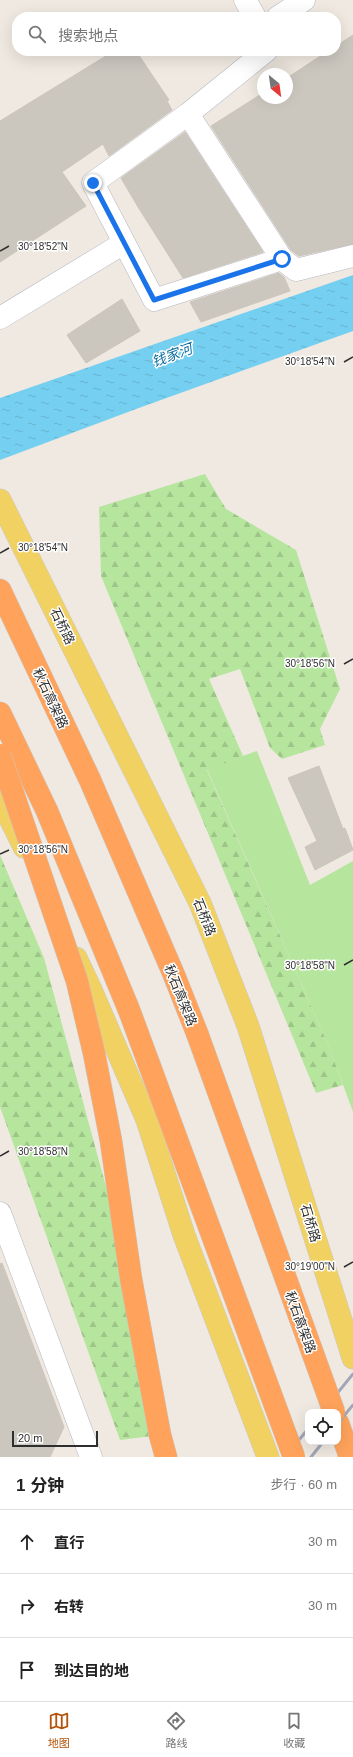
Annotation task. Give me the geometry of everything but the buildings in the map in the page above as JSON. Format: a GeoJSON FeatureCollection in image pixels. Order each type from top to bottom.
{"type":"FeatureCollection","features":[{"type":"Feature","properties":{"kind":"highway","name":"秋石高架路"},"geometry":{"type":"LineString","coordinates":[[0,590],[90,780],[174,975],[197,1033],[333,1409]]}},
{"type":"Feature","properties":{"kind":"highway"},"geometry":{"type":"LineString","coordinates":[[0,713],[47,811],[129,1010],[294,1457]]}},
{"type":"Feature","properties":{"kind":"highway"},"geometry":{"type":"LineString","coordinates":[[0,755],[77,981],[111,1141],[131,1279],[160,1436],[166,1457]]}},
{"type":"Feature","properties":{"kind":"highway"},"geometry":{"type":"LineString","coordinates":[[341,1432],[350,1457]]}},
{"type":"Feature","properties":{"kind":"main road","name":"石桥路"},"geometry":{"type":"LineString","coordinates":[[1,502],[200,903],[248,1026],[353,1358]]}},
{"type":"Feature","properties":{"kind":"main road"},"geometry":{"type":"LineString","coordinates":[[0,798],[92,992],[147,1120],[184,1235],[268,1457]]}},
{"type":"Feature","properties":{"kind":"street"},"geometry":{"type":"LineString","coordinates":[[245,0],[252,12]]}},
{"type":"Feature","properties":{"kind":"street"},"geometry":{"type":"LineString","coordinates":[[286,12],[304,0]]}},
{"type":"Feature","properties":{"kind":"street"},"geometry":{"type":"LineString","coordinates":[[260,56],[188,114],[93,183],[154,300],[282,259]]}},
{"type":"Feature","properties":{"kind":"street"},"geometry":{"type":"LineString","coordinates":[[188,114],[282,259],[296,270],[353,256]]}},
{"type":"Feature","properties":{"kind":"street"},"geometry":{"type":"LineString","coordinates":[[0,318],[124,243]]}},
{"type":"Feature","properties":{"kind":"street"},"geometry":{"type":"LineString","coordinates":[[0,1213],[91,1457]]}},
{"type":"Feature","properties":{"kind":"green space"},"geometry":{"type":"Polygon","coordinates":[[[205,474],[226,509],[296,550],[340,689],[320,729],[325,745],[282,759],[270,748],[240,669],[209,679],[243,756],[207,770],[330,1049],[343,1085],[316,1093],[101,576],[99,507],[205,474]]]}},
{"type":"Feature","properties":{"kind":"green space"},"geometry":{"type":"Polygon","coordinates":[[[257,751],[310,885],[353,861],[353,1112],[330,1049],[207,769],[257,751]]]}},
{"type":"Feature","properties":{"kind":"green space"},"geometry":{"type":"Polygon","coordinates":[[[0,855],[44,958],[131,1279],[160,1435],[120,1440],[0,1107],[0,855]]]}},
{"type":"Feature","properties":{"kind":"water","name":"钱家河"},"geometry":{"type":"Polygon","coordinates":[[[353,275],[353,331],[136,409],[0,460],[0,398],[353,275]]]}},
{"type":"Feature","properties":{"kind":"railway"},"geometry":{"type":"LineString","coordinates":[[324,1409],[353,1374]]}},
{"type":"Feature","properties":{"kind":"railway"},"geometry":{"type":"LineString","coordinates":[[341,1419],[353,1405]]}},
{"type":"Feature","properties":{"kind":"railway"},"geometry":{"type":"LineString","coordinates":[[285,1457],[305,1433]]}},
{"type":"Feature","properties":{"kind":"railway"},"geometry":{"type":"LineString","coordinates":[[311,1457],[321,1445]]}},
{"type":"Feature","properties":{"kind":"route"},"geometry":{"type":"LineString","coordinates":[[93,183],[154,300],[282,259]]}}]}
